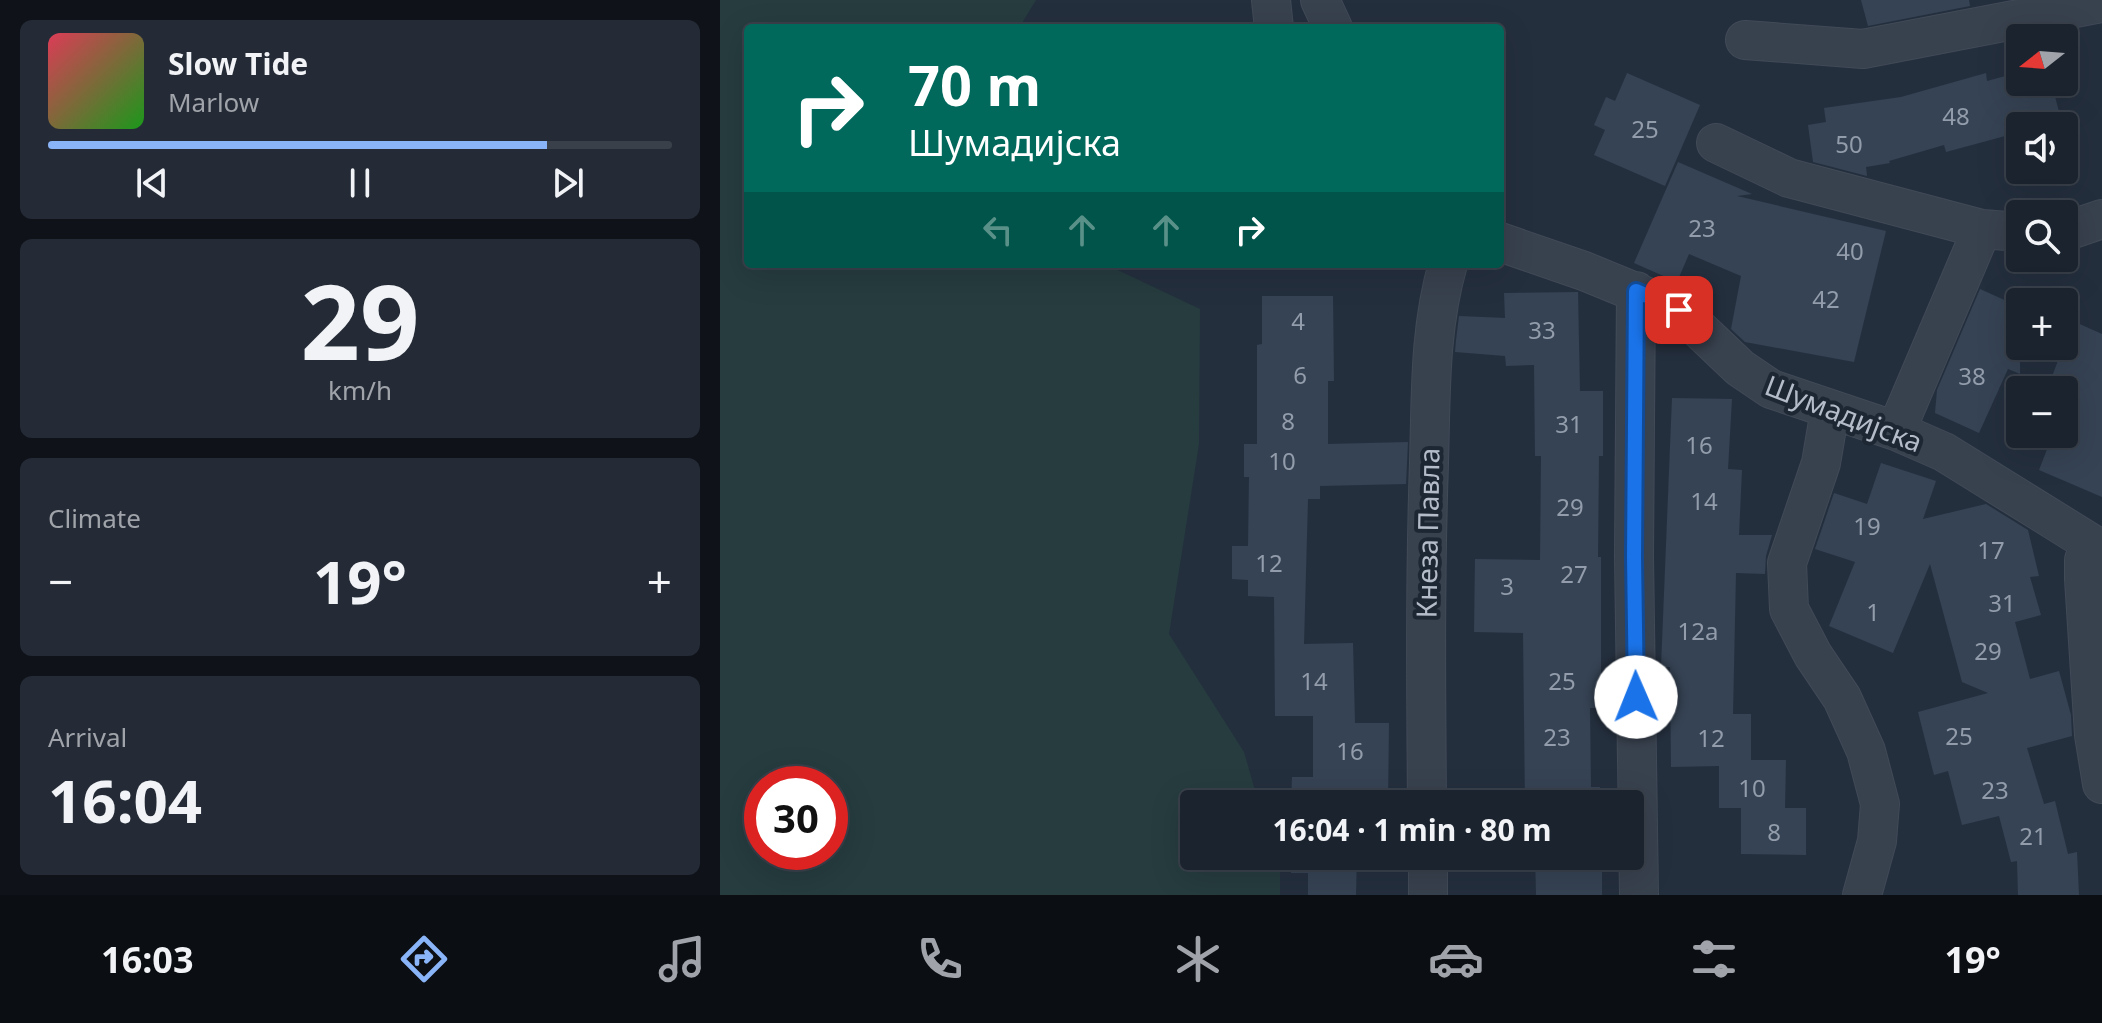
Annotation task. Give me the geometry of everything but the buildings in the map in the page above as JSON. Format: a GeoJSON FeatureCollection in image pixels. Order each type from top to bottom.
{"type":"FeatureCollection","features":[{"type":"Feature","properties":{"kind":"street"},"geometry":{"type":"LineString","coordinates":[[1271,0],[1274,24]]}},
{"type":"Feature","properties":{"kind":"street"},"geometry":{"type":"LineString","coordinates":[[1320,0],[1331,24]]}},
{"type":"Feature","properties":{"kind":"street"},"geometry":{"type":"LineString","coordinates":[[1745,40],[1863,49],[2102,3]]}},
{"type":"Feature","properties":{"kind":"street"},"geometry":{"type":"LineString","coordinates":[[1716,143],[1789,178],[1982,229],[2006,231]]}},
{"type":"Feature","properties":{"kind":"street"},"geometry":{"type":"LineString","coordinates":[[2078,227],[2102,219]]}},
{"type":"Feature","properties":{"kind":"street"},"geometry":{"type":"LineString","coordinates":[[1896,431],[1982,229]]}},
{"type":"Feature","properties":{"kind":"street","name":"Шумадијска"},"geometry":{"type":"LineString","coordinates":[[1504,243],[1636,291],[1679,310],[1751,377],[1771,389],[1896,431],[1944,452],[2099,548]]}},
{"type":"Feature","properties":{"kind":"street","name":"Кнеза Павла"},"geometry":{"type":"LineString","coordinates":[[1427,790],[1424,600],[1432,364],[1436,319],[1447,268]]}},
{"type":"Feature","properties":{"kind":"street"},"geometry":{"type":"LineString","coordinates":[[1636,291],[1634,557],[1639,895]]}},
{"type":"Feature","properties":{"kind":"street"},"geometry":{"type":"LineString","coordinates":[[1830,410],[1821,463],[1787,563],[1789,609],[1813,655],[1842,698],[1866,751],[1880,804],[1877,841],[1862,895]]}},
{"type":"Feature","properties":{"kind":"street"},"geometry":{"type":"LineString","coordinates":[[2099,548],[2084,560],[2084,579],[2093,723],[2102,784]]}},
{"type":"Feature","properties":{"kind":"street"},"geometry":{"type":"LineString","coordinates":[[1428,870],[1428,895]]}},
{"type":"Feature","properties":{"kind":"green space"},"geometry":{"type":"Polygon","coordinates":[[[720,0],[1036,0],[1021,24],[744,24],[744,268],[1113,268],[1200,309],[1199,444],[1169,634],[1244,752],[1255,790],[1180,790],[1180,870],[1280,870],[1280,895],[720,895],[720,0]]]}},
{"type":"Feature","properties":{"kind":"route"},"geometry":{"type":"LineString","coordinates":[[1636,697],[1636,291],[1679,310]]}}]}
